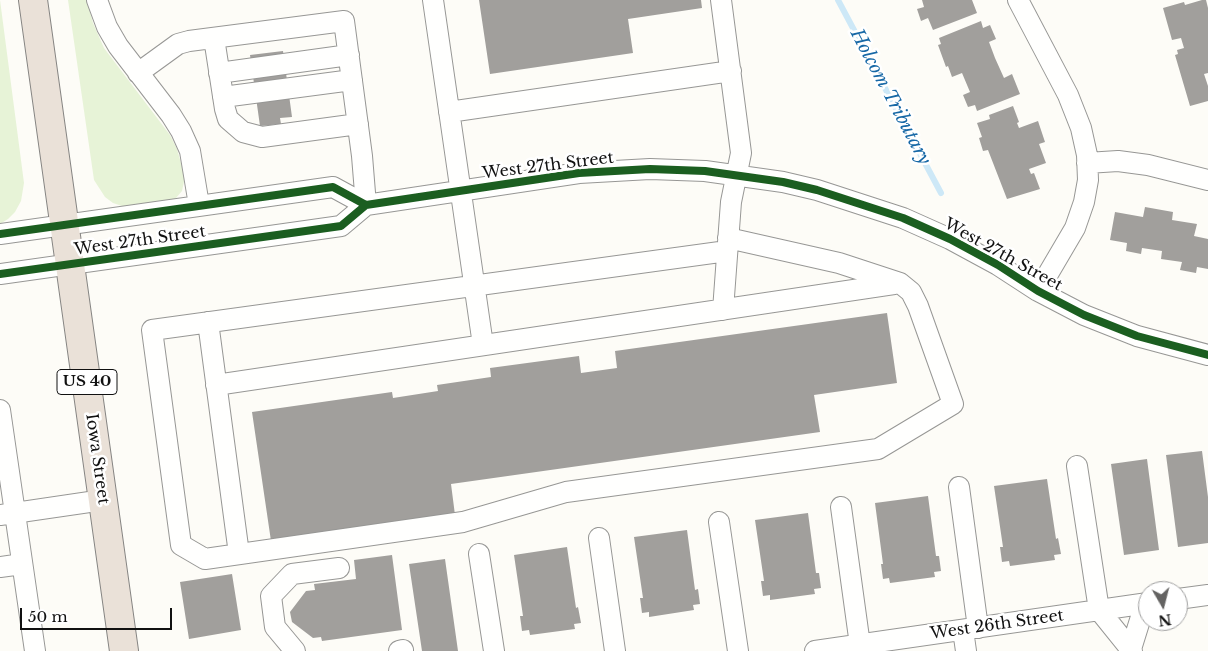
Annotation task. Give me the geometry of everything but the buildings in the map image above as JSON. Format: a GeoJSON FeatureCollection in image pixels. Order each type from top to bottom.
{"type":"FeatureCollection","features":[{"type":"Feature","properties":{"kind":"highway","name":"Iowa Street"},"geometry":{"type":"LineString","coordinates":[[33,0],[124,651]]}},
{"type":"Feature","properties":{"kind":"street"},"geometry":{"type":"LineString","coordinates":[[97,0],[106,27],[118,46],[182,131],[190,151],[199,206]]}},
{"type":"Feature","properties":{"kind":"street"},"geometry":{"type":"LineString","coordinates":[[433,0],[483,345]]}},
{"type":"Feature","properties":{"kind":"street"},"geometry":{"type":"LineString","coordinates":[[721,0],[742,153],[731,202],[723,310]]}},
{"type":"Feature","properties":{"kind":"street"},"geometry":{"type":"LineString","coordinates":[[1018,0],[1068,95],[1081,128],[1087,163],[1088,180],[1084,202],[1075,228],[1038,290]]}},
{"type":"Feature","properties":{"kind":"street"},"geometry":{"type":"LineString","coordinates":[[138,73],[178,44],[189,41],[344,21],[358,124],[366,205]]}},
{"type":"Feature","properties":{"kind":"street"},"geometry":{"type":"LineString","coordinates":[[214,38],[228,119],[243,132],[262,137],[358,124]]}},
{"type":"Feature","properties":{"kind":"street"},"geometry":{"type":"LineString","coordinates":[[221,85],[350,68]]}},
{"type":"Feature","properties":{"kind":"street"},"geometry":{"type":"LineString","coordinates":[[449,112],[731,71]]}},
{"type":"Feature","properties":{"kind":"street"},"geometry":{"type":"LineString","coordinates":[[1087,163],[1118,161],[1148,165],[1208,180]]}},
{"type":"Feature","properties":{"kind":"street","name":"West 27th Street"},"geometry":{"type":"LineString","coordinates":[[0,274],[341,226],[366,205],[578,173],[677,170],[737,175],[782,182],[817,190],[903,218],[950,239],[1084,315],[1137,336],[1208,355]]}},
{"type":"Feature","properties":{"kind":"street","name":"West 27th Street"},"geometry":{"type":"LineString","coordinates":[[0,234],[333,187],[366,205]]}},
{"type":"Feature","properties":{"kind":"street"},"geometry":{"type":"LineString","coordinates":[[728,244],[839,263],[900,283],[911,292],[918,306],[953,404],[878,449],[566,492],[463,522],[205,559],[181,545],[152,330],[474,286],[728,244]]}},
{"type":"Feature","properties":{"kind":"street"},"geometry":{"type":"LineString","coordinates":[[216,385],[900,283]]}},
{"type":"Feature","properties":{"kind":"street"},"geometry":{"type":"LineString","coordinates":[[208,322],[239,554]]}},
{"type":"Feature","properties":{"kind":"street"},"geometry":{"type":"LineString","coordinates":[[0,410],[7,514],[22,564],[35,651]]}},
{"type":"Feature","properties":{"kind":"street"},"geometry":{"type":"LineString","coordinates":[[1077,466],[1099,610],[1131,650]]}},
{"type":"Feature","properties":{"kind":"street"},"geometry":{"type":"LineString","coordinates":[[959,487],[971,629],[966,651]]}},
{"type":"Feature","properties":{"kind":"street"},"geometry":{"type":"LineString","coordinates":[[7,514],[103,500]]}},
{"type":"Feature","properties":{"kind":"street"},"geometry":{"type":"LineString","coordinates":[[841,507],[860,645]]}},
{"type":"Feature","properties":{"kind":"street"},"geometry":{"type":"LineString","coordinates":[[719,522],[738,651]]}},
{"type":"Feature","properties":{"kind":"street"},"geometry":{"type":"LineString","coordinates":[[600,538],[615,651]]}},
{"type":"Feature","properties":{"kind":"street"},"geometry":{"type":"LineString","coordinates":[[479,554],[494,651]]}},
{"type":"Feature","properties":{"kind":"street"},"geometry":{"type":"LineString","coordinates":[[0,567],[22,564]]}},
{"type":"Feature","properties":{"kind":"street"},"geometry":{"type":"LineString","coordinates":[[295,651],[275,627],[271,596],[292,574],[339,568]]}},
{"type":"Feature","properties":{"kind":"street"},"geometry":{"type":"LineString","coordinates":[[1188,598],[1208,595]]}},
{"type":"Feature","properties":{"kind":"street","name":"West 26th Street"},"geometry":{"type":"LineString","coordinates":[[816,651],[1138,605]]}},
{"type":"Feature","properties":{"kind":"street"},"geometry":{"type":"LineString","coordinates":[[1131,650],[1138,629]]}},
{"type":"Feature","properties":{"kind":"green space"},"geometry":{"type":"Polygon","coordinates":[[[0,0],[24,183],[21,201],[15,212],[0,224],[0,0]]]}},
{"type":"Feature","properties":{"kind":"green space"},"geometry":{"type":"Polygon","coordinates":[[[68,0],[87,0],[93,23],[104,48],[170,135],[177,149],[185,177],[182,191],[169,203],[134,208],[122,206],[113,203],[105,197],[94,180],[68,0]]]}},
{"type":"Feature","properties":{"kind":"waterway","name":"Holcom Tributary"},"geometry":{"type":"LineString","coordinates":[[838,0],[941,193]]}},
{"type":"Feature","properties":{"kind":"cycle path"},"geometry":{"type":"LineString","coordinates":[[0,274],[341,226],[366,205],[579,173],[650,169],[705,171],[783,182],[817,190],[903,218],[950,239],[998,265],[1038,291],[1084,315],[1137,336],[1208,355]]}},
{"type":"Feature","properties":{"kind":"cycle path"},"geometry":{"type":"LineString","coordinates":[[0,234],[333,187],[366,205]]}}]}
